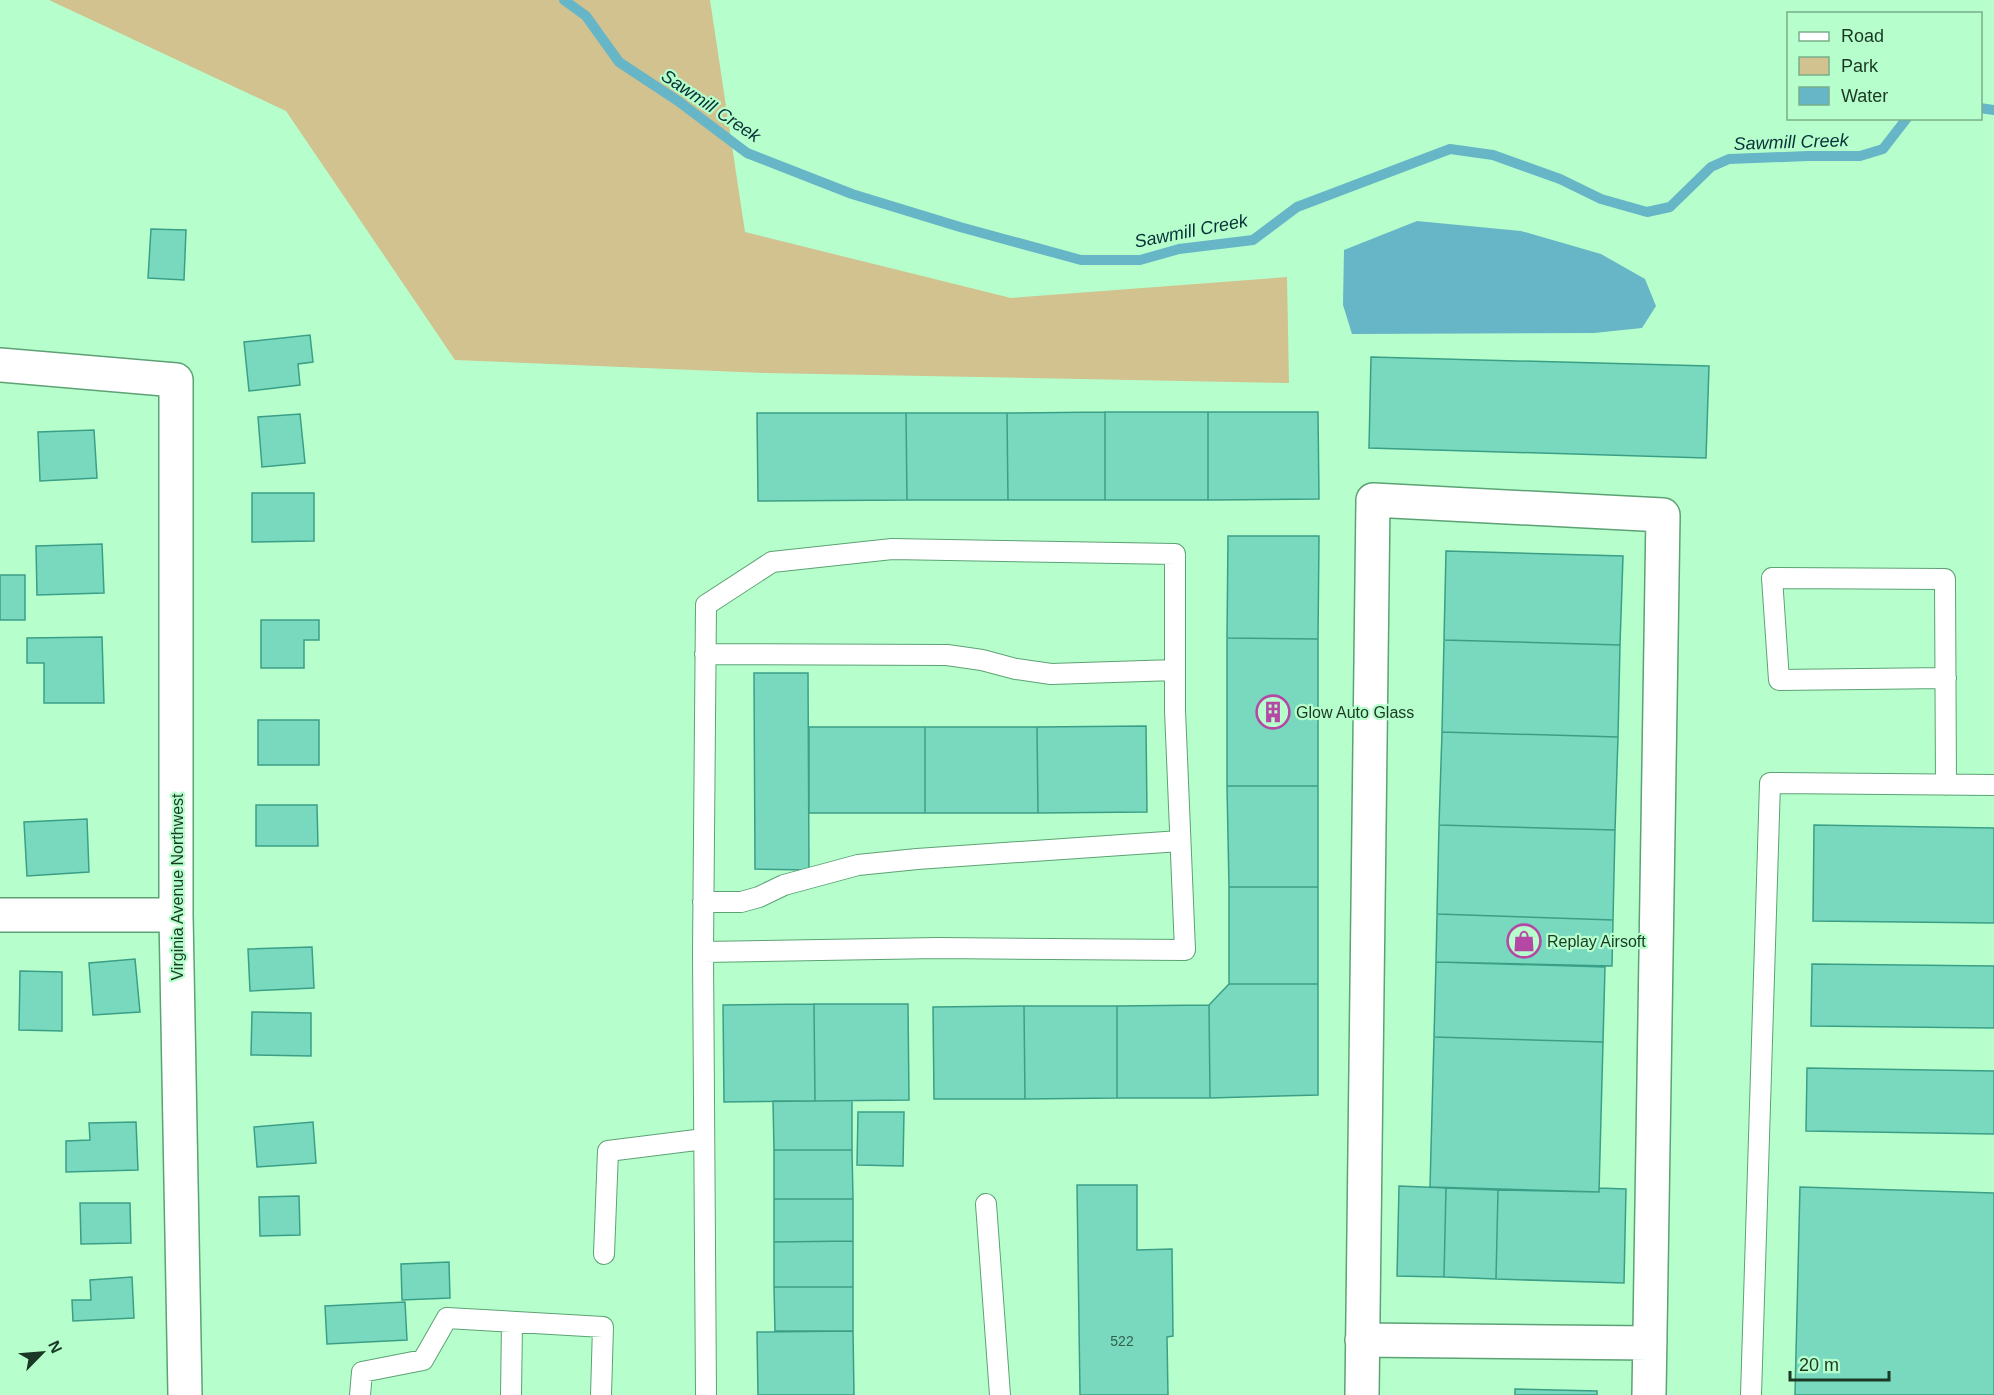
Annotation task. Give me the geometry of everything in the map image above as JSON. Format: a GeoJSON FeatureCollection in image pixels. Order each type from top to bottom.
{"type":"FeatureCollection","features":[{"type":"Feature","properties":{"kind":"street","name":"Virginia Avenue Northwest"},"geometry":{"type":"LineString","coordinates":[[0,365],[176,380],[176,915],[185,1395]]}},
{"type":"Feature","properties":{"kind":"street"},"geometry":{"type":"LineString","coordinates":[[1362,1395],[1373,500],[1663,515],[1649,1395]]}},
{"type":"Feature","properties":{"kind":"street"},"geometry":{"type":"LineString","coordinates":[[0,915],[176,915]]}},
{"type":"Feature","properties":{"kind":"street"},"geometry":{"type":"LineString","coordinates":[[1362,1341],[1650,1343]]}},
{"type":"Feature","properties":{"kind":"lane"},"geometry":{"type":"LineString","coordinates":[[703,952],[938,948],[1185,950],[1175,670],[1175,554],[892,549],[772,562],[706,605],[703,952],[706,1395]]}},
{"type":"Feature","properties":{"kind":"lane"},"geometry":{"type":"LineString","coordinates":[[1946,678],[1779,680],[1772,578],[1944,579],[1946,678],[1946,784]]}},
{"type":"Feature","properties":{"kind":"lane"},"geometry":{"type":"LineString","coordinates":[[705,654],[947,655],[1051,674],[1175,670]]}},
{"type":"Feature","properties":{"kind":"lane"},"geometry":{"type":"LineString","coordinates":[[1751,1395],[1770,783],[1994,785]]}},
{"type":"Feature","properties":{"kind":"lane"},"geometry":{"type":"LineString","coordinates":[[704,902],[741,902],[759,897],[784,885],[858,865],[1180,841]]}},
{"type":"Feature","properties":{"kind":"lane"},"geometry":{"type":"LineString","coordinates":[[604,1254],[608,1151],[704,1139]]}},
{"type":"Feature","properties":{"kind":"lane"},"geometry":{"type":"LineString","coordinates":[[986,1204],[1000,1395]]}},
{"type":"Feature","properties":{"kind":"lane"},"geometry":{"type":"LineString","coordinates":[[360,1395],[362,1372],[423,1360],[447,1318],[603,1327],[602,1395]]}},
{"type":"Feature","properties":{"kind":"lane"},"geometry":{"type":"LineString","coordinates":[[512,1322],[512,1395]]}},
{"type":"Feature","properties":{"kind":"green space"},"geometry":{"type":"Polygon","coordinates":[[[49,0],[710,0],[745,232],[1011,298],[1287,277],[1289,383],[765,373],[455,360],[286,111],[49,0]]]}},
{"type":"Feature","properties":{"kind":"water"},"geometry":{"type":"Polygon","coordinates":[[[1417,221],[1521,231],[1601,254],[1645,279],[1656,306],[1642,328],[1594,333],[1352,334],[1343,305],[1344,250],[1417,221]]]}},
{"type":"Feature","properties":{"kind":"building"},"geometry":{"type":"Polygon","coordinates":[[[151,229],[186,230],[184,280],[148,278],[151,229]]]}},
{"type":"Feature","properties":{"kind":"building"},"geometry":{"type":"Polygon","coordinates":[[[310,335],[313,362],[298,364],[300,385],[249,391],[244,342],[310,335]]]}},
{"type":"Feature","properties":{"kind":"building"},"geometry":{"type":"Polygon","coordinates":[[[1371,357],[1709,366],[1706,458],[1369,448],[1371,357]]]}},
{"type":"Feature","properties":{"kind":"building"},"geometry":{"type":"Polygon","coordinates":[[[1105,412],[1208,412],[1208,500],[1105,500],[1105,412]]]}},
{"type":"Feature","properties":{"kind":"building"},"geometry":{"type":"Polygon","coordinates":[[[1105,412],[1105,500],[1008,500],[1007,413],[1105,412]]]}},
{"type":"Feature","properties":{"kind":"building"},"geometry":{"type":"Polygon","coordinates":[[[1208,412],[1318,412],[1319,499],[1208,500],[1208,412]]]}},
{"type":"Feature","properties":{"kind":"building"},"geometry":{"type":"Polygon","coordinates":[[[757,413],[906,413],[907,500],[758,501],[757,413]]]}},
{"type":"Feature","properties":{"kind":"building"},"geometry":{"type":"Polygon","coordinates":[[[906,413],[1007,413],[1008,500],[907,500],[906,413]]]}},
{"type":"Feature","properties":{"kind":"building"},"geometry":{"type":"Polygon","coordinates":[[[300,414],[305,463],[262,467],[258,417],[300,414]]]}},
{"type":"Feature","properties":{"kind":"building"},"geometry":{"type":"Polygon","coordinates":[[[94,430],[97,478],[40,481],[38,432],[94,430]]]}},
{"type":"Feature","properties":{"kind":"building"},"geometry":{"type":"Polygon","coordinates":[[[252,493],[314,493],[314,541],[252,542],[252,493]]]}},
{"type":"Feature","properties":{"kind":"building"},"geometry":{"type":"Polygon","coordinates":[[[1228,536],[1319,536],[1318,639],[1227,638],[1228,536]]]}},
{"type":"Feature","properties":{"kind":"building"},"geometry":{"type":"Polygon","coordinates":[[[102,544],[104,593],[37,595],[36,546],[102,544]]]}},
{"type":"Feature","properties":{"kind":"building"},"geometry":{"type":"Polygon","coordinates":[[[1446,551],[1623,556],[1620,645],[1444,640],[1446,551]]]}},
{"type":"Feature","properties":{"kind":"building"},"geometry":{"type":"Polygon","coordinates":[[[0,575],[25,575],[25,620],[0,620],[0,575]]]}},
{"type":"Feature","properties":{"kind":"building"},"geometry":{"type":"Polygon","coordinates":[[[261,620],[319,620],[319,640],[304,640],[304,668],[261,668],[261,620]]]}},
{"type":"Feature","properties":{"kind":"building"},"geometry":{"type":"Polygon","coordinates":[[[102,637],[104,703],[44,703],[44,663],[27,663],[27,638],[102,637]]]}},
{"type":"Feature","properties":{"kind":"building","name":"Glow Auto Glass"},"geometry":{"type":"Polygon","coordinates":[[[1227,638],[1318,639],[1318,786],[1227,786],[1227,638]]]}},
{"type":"Feature","properties":{"kind":"building"},"geometry":{"type":"Polygon","coordinates":[[[1444,640],[1620,645],[1618,737],[1442,732],[1444,640]]]}},
{"type":"Feature","properties":{"kind":"building"},"geometry":{"type":"Polygon","coordinates":[[[754,673],[808,673],[809,870],[755,869],[754,673]]]}},
{"type":"Feature","properties":{"kind":"building"},"geometry":{"type":"Polygon","coordinates":[[[258,720],[319,720],[319,765],[258,765],[258,720]]]}},
{"type":"Feature","properties":{"kind":"building"},"geometry":{"type":"Polygon","coordinates":[[[1146,726],[1147,812],[1038,813],[1037,727],[1146,726]]]}},
{"type":"Feature","properties":{"kind":"building"},"geometry":{"type":"Polygon","coordinates":[[[809,727],[925,727],[925,813],[809,813],[809,727]]]}},
{"type":"Feature","properties":{"kind":"building"},"geometry":{"type":"Polygon","coordinates":[[[925,727],[1037,727],[1038,813],[925,813],[925,727]]]}},
{"type":"Feature","properties":{"kind":"building"},"geometry":{"type":"Polygon","coordinates":[[[1442,732],[1618,737],[1615,830],[1439,825],[1442,732]]]}},
{"type":"Feature","properties":{"kind":"building"},"geometry":{"type":"Polygon","coordinates":[[[1227,786],[1318,786],[1318,887],[1229,887],[1227,786]]]}},
{"type":"Feature","properties":{"kind":"building"},"geometry":{"type":"Polygon","coordinates":[[[256,805],[317,805],[318,846],[256,846],[256,805]]]}},
{"type":"Feature","properties":{"kind":"building"},"geometry":{"type":"Polygon","coordinates":[[[87,819],[89,872],[27,876],[24,822],[87,819]]]}},
{"type":"Feature","properties":{"kind":"building"},"geometry":{"type":"Polygon","coordinates":[[[1439,825],[1615,830],[1613,920],[1437,914],[1439,825]]]}},
{"type":"Feature","properties":{"kind":"building"},"geometry":{"type":"Polygon","coordinates":[[[1814,825],[1994,828],[1994,923],[1813,921],[1814,825]]]}},
{"type":"Feature","properties":{"kind":"building"},"geometry":{"type":"Polygon","coordinates":[[[1229,887],[1318,887],[1318,984],[1229,984],[1229,887]]]}},
{"type":"Feature","properties":{"kind":"building"},"geometry":{"type":"Polygon","coordinates":[[[1437,914],[1613,920],[1612,966],[1436,962],[1437,914]]]}},
{"type":"Feature","properties":{"kind":"building"},"geometry":{"type":"Polygon","coordinates":[[[312,947],[314,988],[250,991],[248,949],[312,947]]]}},
{"type":"Feature","properties":{"kind":"building"},"geometry":{"type":"Polygon","coordinates":[[[135,959],[140,1012],[93,1015],[89,963],[135,959]]]}},
{"type":"Feature","properties":{"kind":"building"},"geometry":{"type":"Polygon","coordinates":[[[1436,962],[1605,967],[1603,1042],[1434,1037],[1436,962]]]}},
{"type":"Feature","properties":{"kind":"building"},"geometry":{"type":"Polygon","coordinates":[[[1812,964],[1994,966],[1994,1028],[1811,1026],[1812,964]]]}},
{"type":"Feature","properties":{"kind":"building"},"geometry":{"type":"Polygon","coordinates":[[[20,971],[62,972],[62,1031],[19,1030],[20,971]]]}},
{"type":"Feature","properties":{"kind":"building"},"geometry":{"type":"Polygon","coordinates":[[[1229,984],[1318,984],[1318,1095],[1210,1098],[1209,1005],[1229,984]]]}},
{"type":"Feature","properties":{"kind":"building"},"geometry":{"type":"Polygon","coordinates":[[[814,1004],[908,1004],[909,1100],[815,1101],[814,1004]]]}},
{"type":"Feature","properties":{"kind":"building"},"geometry":{"type":"Polygon","coordinates":[[[814,1004],[815,1101],[724,1102],[723,1005],[814,1004]]]}},
{"type":"Feature","properties":{"kind":"building"},"geometry":{"type":"Polygon","coordinates":[[[1209,1005],[1210,1098],[1117,1098],[1117,1006],[1209,1005]]]}},
{"type":"Feature","properties":{"kind":"building"},"geometry":{"type":"Polygon","coordinates":[[[1024,1006],[1117,1006],[1117,1098],[1025,1099],[1024,1006]]]}},
{"type":"Feature","properties":{"kind":"building"},"geometry":{"type":"Polygon","coordinates":[[[1024,1006],[1025,1099],[934,1099],[933,1007],[1024,1006]]]}},
{"type":"Feature","properties":{"kind":"building"},"geometry":{"type":"Polygon","coordinates":[[[252,1012],[311,1013],[311,1056],[251,1055],[252,1012]]]}},
{"type":"Feature","properties":{"kind":"building"},"geometry":{"type":"Polygon","coordinates":[[[1434,1037],[1603,1042],[1599,1192],[1430,1187],[1434,1037]]]}},
{"type":"Feature","properties":{"kind":"building"},"geometry":{"type":"Polygon","coordinates":[[[1807,1068],[1994,1071],[1994,1134],[1806,1131],[1807,1068]]]}},
{"type":"Feature","properties":{"kind":"building"},"geometry":{"type":"Polygon","coordinates":[[[773,1101],[852,1101],[852,1150],[774,1150],[773,1101]]]}},
{"type":"Feature","properties":{"kind":"building"},"geometry":{"type":"Polygon","coordinates":[[[858,1112],[904,1112],[903,1166],[857,1165],[858,1112]]]}},
{"type":"Feature","properties":{"kind":"building"},"geometry":{"type":"Polygon","coordinates":[[[136,1122],[138,1170],[66,1172],[66,1141],[90,1140],[89,1123],[136,1122]]]}},
{"type":"Feature","properties":{"kind":"building"},"geometry":{"type":"Polygon","coordinates":[[[313,1122],[316,1163],[257,1167],[254,1127],[313,1122]]]}},
{"type":"Feature","properties":{"kind":"building"},"geometry":{"type":"Polygon","coordinates":[[[774,1150],[852,1150],[853,1199],[774,1199],[774,1150]]]}},
{"type":"Feature","properties":{"kind":"building"},"geometry":{"type":"Polygon","coordinates":[[[1077,1185],[1137,1185],[1137,1250],[1172,1249],[1173,1336],[1167,1337],[1168,1395],[1080,1395],[1077,1185]]]}},
{"type":"Feature","properties":{"kind":"building"},"geometry":{"type":"Polygon","coordinates":[[[1399,1186],[1446,1188],[1444,1277],[1397,1276],[1399,1186]]]}},
{"type":"Feature","properties":{"kind":"building"},"geometry":{"type":"Polygon","coordinates":[[[1800,1187],[1994,1193],[1994,1395],[1795,1395],[1800,1187]]]}},
{"type":"Feature","properties":{"kind":"building"},"geometry":{"type":"Polygon","coordinates":[[[1446,1188],[1498,1190],[1496,1279],[1444,1277],[1446,1188]]]}},
{"type":"Feature","properties":{"kind":"building"},"geometry":{"type":"Polygon","coordinates":[[[1599,1188],[1626,1189],[1624,1283],[1496,1279],[1498,1190],[1599,1192],[1599,1188]]]}},
{"type":"Feature","properties":{"kind":"building"},"geometry":{"type":"Polygon","coordinates":[[[299,1196],[300,1235],[260,1236],[259,1197],[299,1196]]]}},
{"type":"Feature","properties":{"kind":"building"},"geometry":{"type":"Polygon","coordinates":[[[774,1199],[853,1199],[853,1241],[774,1242],[774,1199]]]}},
{"type":"Feature","properties":{"kind":"building"},"geometry":{"type":"Polygon","coordinates":[[[80,1203],[130,1203],[131,1243],[81,1244],[80,1203]]]}},
{"type":"Feature","properties":{"kind":"building"},"geometry":{"type":"Polygon","coordinates":[[[853,1241],[853,1287],[774,1287],[774,1242],[853,1241]]]}},
{"type":"Feature","properties":{"kind":"building"},"geometry":{"type":"Polygon","coordinates":[[[449,1262],[450,1298],[402,1300],[401,1264],[449,1262]]]}},
{"type":"Feature","properties":{"kind":"building"},"geometry":{"type":"Polygon","coordinates":[[[132,1277],[134,1318],[73,1321],[72,1300],[91,1300],[90,1280],[132,1277]]]}},
{"type":"Feature","properties":{"kind":"building"},"geometry":{"type":"Polygon","coordinates":[[[774,1287],[853,1287],[853,1331],[775,1331],[774,1287]]]}},
{"type":"Feature","properties":{"kind":"building"},"geometry":{"type":"Polygon","coordinates":[[[405,1302],[407,1340],[327,1344],[325,1306],[405,1302]]]}},
{"type":"Feature","properties":{"kind":"building"},"geometry":{"type":"Polygon","coordinates":[[[853,1331],[854,1395],[758,1395],[757,1332],[853,1331]]]}},
{"type":"Feature","properties":{"kind":"building"},"geometry":{"type":"Polygon","coordinates":[[[1515,1389],[1597,1391],[1597,1395],[1515,1395],[1515,1389]]]}},
{"type":"Feature","properties":{"kind":"waterway","name":"Sawmill Creek"},"geometry":{"type":"LineString","coordinates":[[564,0],[586,16],[619,62],[678,101],[747,153],[852,194],[960,227],[1081,260],[1140,260],[1179,249],[1253,240],[1297,207],[1450,149],[1493,155],[1560,179],[1601,199],[1647,212],[1670,207],[1711,167],[1729,159],[1860,156],[1883,149],[1905,120]]}},
{"type":"Feature","properties":{"kind":"waterway","name":"Sawmill Creek"},"geometry":{"type":"LineString","coordinates":[[1982,108],[1994,110]]}},
{"type":"Feature","properties":{"kind":"place","name":"Glow Auto Glass"},"geometry":{"type":"Point","coordinates":[1273,712]}},
{"type":"Feature","properties":{"kind":"place","name":"Replay Airsoft"},"geometry":{"type":"Point","coordinates":[1524,941]}}]}
